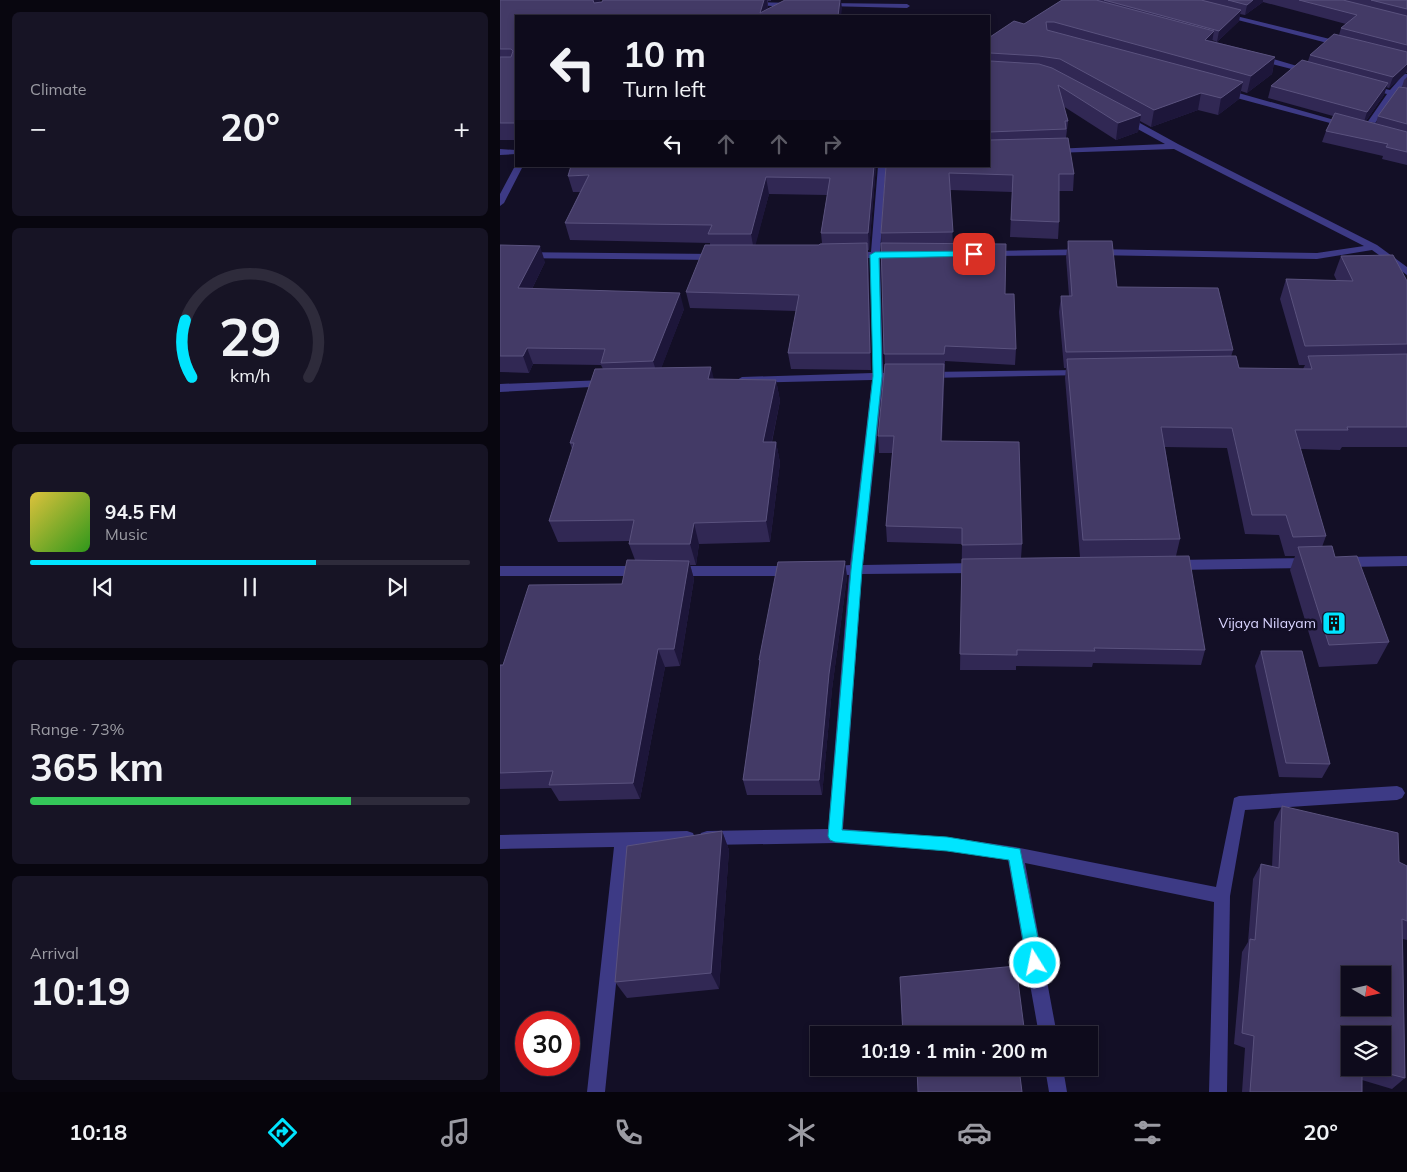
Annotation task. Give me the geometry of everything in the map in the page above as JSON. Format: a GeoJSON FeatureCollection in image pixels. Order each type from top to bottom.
{"type":"FeatureCollection","features":[{"type":"Feature","properties":{"kind":"street"},"geometry":{"type":"LineString","coordinates":[[747,4],[807,5]]}},
{"type":"Feature","properties":{"kind":"street"},"geometry":{"type":"LineString","coordinates":[[817,5],[907,6]]}},
{"type":"Feature","properties":{"kind":"street"},"geometry":{"type":"LineString","coordinates":[[1213,12],[1351,46]]}},
{"type":"Feature","properties":{"kind":"street"},"geometry":{"type":"LineString","coordinates":[[1252,55],[1317,73]]}},
{"type":"Feature","properties":{"kind":"street"},"geometry":{"type":"LineString","coordinates":[[1218,90],[1370,131],[1392,92],[1407,76]]}},
{"type":"Feature","properties":{"kind":"street"},"geometry":{"type":"LineString","coordinates":[[1364,85],[1407,97]]}},
{"type":"Feature","properties":{"kind":"street"},"geometry":{"type":"LineString","coordinates":[[1115,113],[1175,146],[1374,247],[1407,272]]}},
{"type":"Feature","properties":{"kind":"street"},"geometry":{"type":"LineString","coordinates":[[1048,151],[1175,146]]}},
{"type":"Feature","properties":{"kind":"street"},"geometry":{"type":"LineString","coordinates":[[500,152],[515,152]]}},
{"type":"Feature","properties":{"kind":"street"},"geometry":{"type":"LineString","coordinates":[[500,202],[518,167]]}},
{"type":"Feature","properties":{"kind":"street"},"geometry":{"type":"LineString","coordinates":[[835,836],[856,570],[878,376],[875,255],[882,167]]}},
{"type":"Feature","properties":{"kind":"street"},"geometry":{"type":"LineString","coordinates":[[984,254],[1094,252],[1317,256],[1374,247]]}},
{"type":"Feature","properties":{"kind":"street"},"geometry":{"type":"LineString","coordinates":[[500,255],[726,256]]}},
{"type":"Feature","properties":{"kind":"street"},"geometry":{"type":"LineString","coordinates":[[845,255],[904,255]]}},
{"type":"Feature","properties":{"kind":"street"},"geometry":{"type":"LineString","coordinates":[[728,380],[1097,373]]}},
{"type":"Feature","properties":{"kind":"street"},"geometry":{"type":"LineString","coordinates":[[500,388],[619,384]]}},
{"type":"Feature","properties":{"kind":"street"},"geometry":{"type":"LineString","coordinates":[[1161,565],[1407,561]]}},
{"type":"Feature","properties":{"kind":"street"},"geometry":{"type":"LineString","coordinates":[[500,571],[994,568]]}},
{"type":"Feature","properties":{"kind":"street"},"geometry":{"type":"LineString","coordinates":[[1218,1092],[1222,896],[1239,803],[1397,793]]}},
{"type":"Feature","properties":{"kind":"street"},"geometry":{"type":"LineString","coordinates":[[500,842],[835,836],[947,844],[1015,854],[1222,896]]}},
{"type":"Feature","properties":{"kind":"street"},"geometry":{"type":"LineString","coordinates":[[596,1092],[623,840]]}},
{"type":"Feature","properties":{"kind":"street"},"geometry":{"type":"LineString","coordinates":[[1015,854],[1046,1026]]}},
{"type":"Feature","properties":{"kind":"street"},"geometry":{"type":"LineString","coordinates":[[1055,1076],[1058,1092]]}},
{"type":"Feature","properties":{"kind":"building"},"geometry":{"type":"Polygon","coordinates":[[[500,0],[593,0],[594,3],[602,2],[603,0],[764,0],[760,13],[785,0],[840,0],[838,15],[515,15],[515,123],[500,123],[500,57],[511,57],[513,51],[511,49],[500,49],[500,0]]]}},
{"type":"Feature","properties":{"kind":"building"},"geometry":{"type":"Polygon","coordinates":[[[1062,0],[1096,0],[1214,31],[1205,40],[1275,57],[1251,76],[1054,22],[1046,22],[1047,30],[1243,82],[1221,98],[1201,93],[1154,110],[1060,59],[990,53],[990,37],[1014,21],[1024,24],[1062,0]]]}},
{"type":"Feature","properties":{"kind":"building"},"geometry":{"type":"Polygon","coordinates":[[[1104,0],[1201,0],[1241,10],[1219,31],[1104,0]]]}},
{"type":"Feature","properties":{"kind":"building"},"geometry":{"type":"Polygon","coordinates":[[[1228,0],[1253,0],[1247,5],[1228,0]]]}},
{"type":"Feature","properties":{"kind":"building"},"geometry":{"type":"Polygon","coordinates":[[[1299,0],[1343,0],[1407,16],[1407,45],[1341,28],[1357,15],[1299,0]]]}},
{"type":"Feature","properties":{"kind":"building"},"geometry":{"type":"Polygon","coordinates":[[[1371,0],[1407,0],[1407,9],[1371,0]]]}},
{"type":"Feature","properties":{"kind":"building"},"geometry":{"type":"Polygon","coordinates":[[[1334,34],[1407,52],[1407,64],[1393,77],[1310,55],[1334,34]]]}},
{"type":"Feature","properties":{"kind":"building"},"geometry":{"type":"Polygon","coordinates":[[[1302,60],[1388,83],[1367,112],[1271,86],[1302,60]]]}},
{"type":"Feature","properties":{"kind":"building"},"geometry":{"type":"Polygon","coordinates":[[[990,61],[1039,64],[1052,68],[1141,115],[1118,123],[1058,85],[1068,121],[1065,121],[1066,129],[990,132],[990,61]]]}},
{"type":"Feature","properties":{"kind":"building"},"geometry":{"type":"Polygon","coordinates":[[[1399,87],[1407,88],[1407,124],[1378,116],[1399,87]]]}},
{"type":"Feature","properties":{"kind":"building"},"geometry":{"type":"Polygon","coordinates":[[[1335,113],[1407,132],[1407,152],[1386,147],[1388,144],[1326,131],[1335,113]]]}},
{"type":"Feature","properties":{"kind":"building"},"geometry":{"type":"Polygon","coordinates":[[[1068,138],[1074,174],[1059,174],[1059,222],[1011,220],[1013,175],[949,173],[953,232],[881,233],[886,167],[990,167],[990,140],[1068,138]]]}},
{"type":"Feature","properties":{"kind":"building"},"geometry":{"type":"Polygon","coordinates":[[[571,167],[874,167],[868,233],[821,233],[830,178],[766,177],[751,234],[708,234],[712,225],[565,223],[589,175],[568,176],[571,167]]]}},
{"type":"Feature","properties":{"kind":"building"},"geometry":{"type":"Polygon","coordinates":[[[1068,241],[1112,241],[1117,287],[1218,288],[1233,350],[1066,352],[1061,296],[1072,296],[1068,241]]]}},
{"type":"Feature","properties":{"kind":"building"},"geometry":{"type":"Polygon","coordinates":[[[867,243],[870,353],[788,353],[799,295],[686,292],[705,245],[867,243]]]}},
{"type":"Feature","properties":{"kind":"building"},"geometry":{"type":"Polygon","coordinates":[[[881,243],[1006,244],[1005,294],[1014,294],[1016,349],[945,346],[944,354],[884,354],[881,243]]]}},
{"type":"Feature","properties":{"kind":"building"},"geometry":{"type":"Polygon","coordinates":[[[500,245],[540,246],[518,288],[680,293],[653,361],[601,363],[605,349],[527,348],[523,356],[500,356],[500,245]]]}},
{"type":"Feature","properties":{"kind":"building"},"geometry":{"type":"Polygon","coordinates":[[[1393,255],[1407,281],[1407,344],[1305,346],[1286,279],[1353,281],[1341,256],[1393,255]]]}},
{"type":"Feature","properties":{"kind":"building"},"geometry":{"type":"Polygon","coordinates":[[[1407,354],[1407,427],[1347,427],[1348,430],[1295,430],[1326,536],[1293,537],[1286,515],[1252,515],[1232,428],[1161,427],[1180,539],[1083,540],[1067,359],[1236,356],[1239,368],[1312,369],[1308,356],[1407,354]]]}},
{"type":"Feature","properties":{"kind":"building"},"geometry":{"type":"Polygon","coordinates":[[[885,364],[944,364],[941,441],[1019,442],[1022,544],[962,545],[962,528],[886,526],[894,436],[878,436],[885,364]]]}},
{"type":"Feature","properties":{"kind":"building"},"geometry":{"type":"Polygon","coordinates":[[[711,367],[708,379],[776,380],[763,442],[776,442],[766,521],[694,523],[690,544],[629,544],[634,520],[549,521],[574,443],[570,443],[595,369],[711,367]]]}},
{"type":"Feature","properties":{"kind":"building"},"geometry":{"type":"Polygon","coordinates":[[[1332,546],[1335,557],[1357,556],[1389,642],[1329,645],[1298,547],[1332,546]]]}},
{"type":"Feature","properties":{"kind":"building"},"geometry":{"type":"Polygon","coordinates":[[[1189,556],[1205,650],[1094,648],[1095,651],[1017,650],[1017,655],[960,654],[962,559],[1189,556]]]}},
{"type":"Feature","properties":{"kind":"building"},"geometry":{"type":"Polygon","coordinates":[[[627,560],[689,561],[674,649],[658,649],[633,783],[549,785],[553,771],[500,773],[500,665],[503,665],[529,585],[622,584],[627,560]]]}},
{"type":"Feature","properties":{"kind":"building"},"geometry":{"type":"Polygon","coordinates":[[[845,561],[829,674],[819,780],[743,780],[759,660],[778,562],[845,561]]]}},
{"type":"Feature","properties":{"kind":"building"},"geometry":{"type":"Polygon","coordinates":[[[1261,651],[1302,651],[1330,764],[1286,763],[1261,651]]]}},
{"type":"Feature","properties":{"kind":"building"},"geometry":{"type":"Polygon","coordinates":[[[1282,806],[1398,833],[1399,862],[1407,866],[1407,921],[1402,919],[1405,1078],[1391,1074],[1391,1026],[1341,1026],[1341,1076],[1362,1076],[1362,1092],[1250,1092],[1254,1036],[1242,1033],[1250,939],[1255,940],[1261,864],[1279,868],[1282,806]]]}},
{"type":"Feature","properties":{"kind":"building"},"geometry":{"type":"Polygon","coordinates":[[[722,831],[711,973],[615,982],[627,846],[722,831]]]}},
{"type":"Feature","properties":{"kind":"building"},"geometry":{"type":"Polygon","coordinates":[[[1016,966],[1024,1026],[903,1026],[900,977],[1016,966]]]}},
{"type":"Feature","properties":{"kind":"building"},"geometry":{"type":"Polygon","coordinates":[[[917,1076],[1020,1076],[1022,1092],[918,1092],[917,1076]]]}},
{"type":"Feature","properties":{"kind":"place","name":"Vijaya Nilayam"},"geometry":{"type":"Point","coordinates":[1334,623]}},
{"type":"Feature","properties":{"kind":"route"},"geometry":{"type":"LineString","coordinates":[[974,254],[875,255],[878,376],[856,570],[835,836],[947,844],[1015,854],[1035,963]]}}]}
